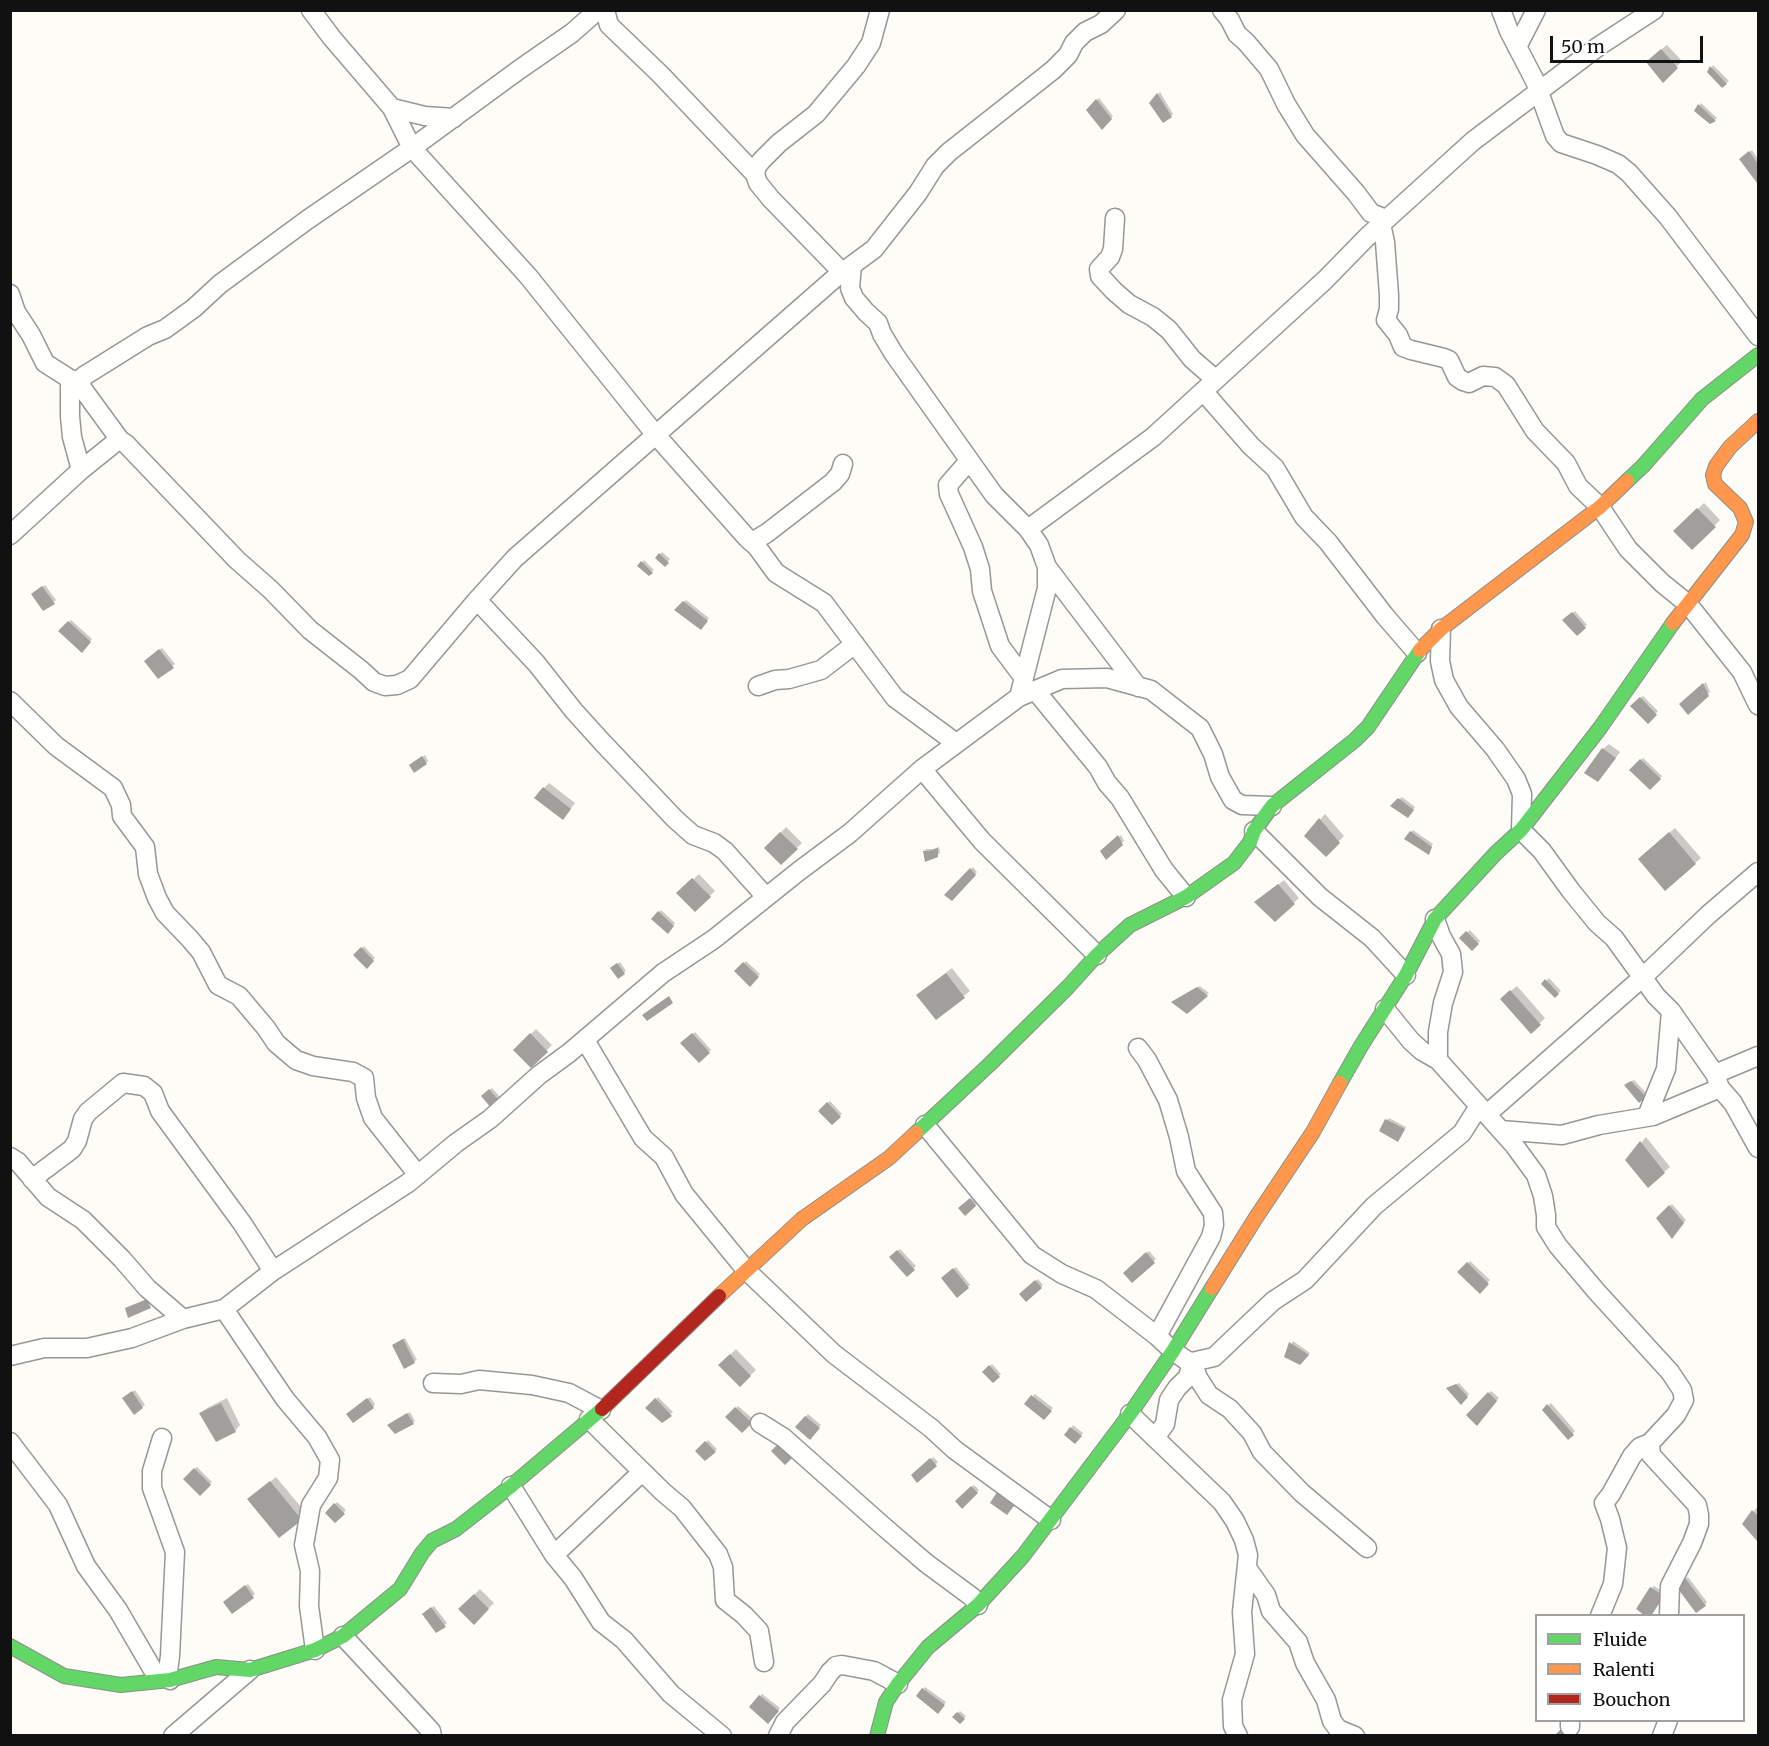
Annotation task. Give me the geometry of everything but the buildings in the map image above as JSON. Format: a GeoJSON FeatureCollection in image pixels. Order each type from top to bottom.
{"type":"FeatureCollection","features":[{"type":"Feature","properties":{"kind":"street"},"geometry":{"type":"LineString","coordinates":[[311,10],[392,108],[412,148],[528,276],[655,434],[752,542],[776,573],[824,603],[895,698],[956,743]]}},
{"type":"Feature","properties":{"kind":"street"},"geometry":{"type":"LineString","coordinates":[[755,174],[762,160],[780,142],[816,114],[855,66],[871,43],[880,10]]}},
{"type":"Feature","properties":{"kind":"street"},"geometry":{"type":"LineString","coordinates":[[10,294],[16,312],[45,363],[76,380],[120,440],[237,560],[271,590],[310,630],[374,682],[385,686],[397,685],[410,679],[515,558],[655,434],[845,276],[874,249],[918,193],[935,166],[949,152],[1053,70],[1068,55],[1074,43],[1085,32],[1101,24],[1116,10]]}},
{"type":"Feature","properties":{"kind":"street"},"geometry":{"type":"LineString","coordinates":[[1222,10],[1237,34],[1269,69],[1286,104],[1305,135],[1379,219],[1385,242],[1389,295],[1386,320],[1398,335],[1403,346],[1411,351],[1449,360],[1457,378],[1463,381],[1469,383],[1483,376],[1495,377],[1506,385],[1535,431],[1566,463],[1578,486],[1600,507],[1628,549],[1662,583],[1688,604],[1742,672],[1758,705]]}},
{"type":"Feature","properties":{"kind":"street"},"geometry":{"type":"LineString","coordinates":[[1517,46],[1536,10]]}},
{"type":"Feature","properties":{"kind":"street"},"geometry":{"type":"LineString","coordinates":[[1028,529],[1153,437],[1325,280],[1366,237],[1379,219],[1473,141],[1599,46],[1654,10]]}},
{"type":"Feature","properties":{"kind":"street"},"geometry":{"type":"LineString","coordinates":[[1507,13],[1517,46],[1539,91],[1555,136],[1561,143],[1618,164],[1629,173],[1668,217],[1758,336]]}},
{"type":"Feature","properties":{"kind":"street"},"geometry":{"type":"LineString","coordinates":[[76,380],[148,336],[165,329],[194,308],[220,284],[307,220],[412,148],[581,25],[604,15],[755,174],[758,183],[771,199],[845,276],[854,298],[878,323],[894,354],[969,461],[994,495],[1028,529],[1039,545],[1047,567],[1138,687]]}},
{"type":"Feature","properties":{"kind":"street"},"geometry":{"type":"LineString","coordinates":[[392,108],[425,116],[454,118]]}},
{"type":"Feature","properties":{"kind":"street"},"geometry":{"type":"LineString","coordinates":[[1115,218],[1113,249],[1110,257],[1099,268],[1100,276],[1129,304],[1154,317],[1169,330],[1251,446],[1275,468],[1305,517],[1418,653]]}},
{"type":"Feature","properties":{"kind":"street"},"geometry":{"type":"LineString","coordinates":[[10,1646],[64,1676],[121,1685],[216,1667],[250,1670],[315,1650],[343,1636],[400,1589],[432,1541],[456,1529],[512,1486],[595,1414],[802,1219],[889,1158],[1005,1049],[1097,955],[1131,925],[1186,897],[1234,863],[1272,806],[1368,727],[1418,653],[1441,629],[1600,507],[1643,466],[1702,399],[1758,355]]}},
{"type":"Feature","properties":{"kind":"street"},"geometry":{"type":"LineString","coordinates":[[76,380],[70,416],[72,437],[81,470]]}},
{"type":"Feature","properties":{"kind":"street"},"geometry":{"type":"LineString","coordinates":[[877,1736],[886,1702],[898,1684],[928,1647],[978,1605],[1023,1556],[1130,1414],[1173,1351],[1312,1132],[1361,1046],[1406,975],[1435,919],[1496,853],[1521,830],[1600,728],[1688,604],[1742,535],[1746,522],[1740,508],[1715,484],[1713,475],[1716,466],[1730,447],[1758,421]]}},
{"type":"Feature","properties":{"kind":"street"},"geometry":{"type":"LineString","coordinates":[[10,535],[81,470],[120,440]]}},
{"type":"Feature","properties":{"kind":"street"},"geometry":{"type":"LineString","coordinates":[[969,461],[948,484],[949,494],[973,547],[980,569],[982,591],[1000,646],[1026,688],[1098,767],[1164,870],[1186,897]]}},
{"type":"Feature","properties":{"kind":"street"},"geometry":{"type":"LineString","coordinates":[[752,542],[833,482],[840,474],[843,464]]}},
{"type":"Feature","properties":{"kind":"street"},"geometry":{"type":"LineString","coordinates":[[1026,688],[1047,588],[1047,567]]}},
{"type":"Feature","properties":{"kind":"street"},"geometry":{"type":"LineString","coordinates":[[477,600],[536,663],[574,711],[667,811],[693,835],[714,843],[725,851],[766,897]]}},
{"type":"Feature","properties":{"kind":"street"},"geometry":{"type":"LineString","coordinates":[[1441,629],[1440,661],[1444,680],[1459,707],[1495,749],[1516,779],[1522,794],[1521,830],[1542,851],[1571,891],[1597,923],[1614,938],[1656,996],[1671,1011],[1733,1103],[1758,1148]]}},
{"type":"Feature","properties":{"kind":"street"},"geometry":{"type":"LineString","coordinates":[[758,686],[821,670],[855,644]]}},
{"type":"Feature","properties":{"kind":"street"},"geometry":{"type":"LineString","coordinates":[[10,1356],[44,1348],[87,1348],[132,1338],[183,1319],[224,1310],[273,1271],[408,1184],[456,1143],[489,1119],[539,1075],[585,1040],[663,973],[714,939],[850,834],[922,769],[1026,688],[1062,679],[1107,678],[1151,690],[1200,729],[1213,754],[1220,777],[1233,800],[1242,805],[1272,806]]}},
{"type":"Feature","properties":{"kind":"street"},"geometry":{"type":"LineString","coordinates":[[10,700],[56,747],[113,788],[121,806],[122,816],[145,847],[148,874],[157,898],[165,913],[201,952],[218,986],[240,996],[267,1028],[276,1043],[296,1060],[313,1066],[353,1072],[364,1078],[366,1098],[373,1118],[418,1175]]}},
{"type":"Feature","properties":{"kind":"street"},"geometry":{"type":"LineString","coordinates":[[922,769],[982,841],[1097,955]]}},
{"type":"Feature","properties":{"kind":"street"},"geometry":{"type":"LineString","coordinates":[[1254,831],[1320,897],[1372,938],[1406,975]]}},
{"type":"Feature","properties":{"kind":"street"},"geometry":{"type":"LineString","coordinates":[[925,1125],[1032,1256],[1062,1274],[1095,1289],[1186,1360],[1192,1362],[1214,1357],[1273,1301],[1305,1280],[1374,1206],[1462,1133],[1475,1128],[1489,1117],[1708,915],[1758,872]]}},
{"type":"Feature","properties":{"kind":"street"},"geometry":{"type":"LineString","coordinates":[[1435,919],[1450,954],[1453,972],[1443,1004],[1438,1032],[1438,1060]]}},
{"type":"Feature","properties":{"kind":"street"},"geometry":{"type":"LineString","coordinates":[[1385,1009],[1411,1041],[1422,1051],[1438,1060],[1514,1145],[1536,1175],[1543,1196],[1546,1227],[1558,1246],[1670,1372],[1682,1390],[1684,1400],[1676,1415],[1650,1443],[1640,1447],[1632,1456],[1624,1474],[1604,1503],[1617,1548],[1613,1584],[1601,1614]]}},
{"type":"Feature","properties":{"kind":"street"},"geometry":{"type":"LineString","coordinates":[[1647,1116],[1666,1070],[1671,1011]]}},
{"type":"Feature","properties":{"kind":"street"},"geometry":{"type":"LineString","coordinates":[[585,1040],[643,1138],[664,1157],[684,1194],[746,1270],[834,1354],[931,1428],[955,1450],[1051,1520]]}},
{"type":"Feature","properties":{"kind":"street"},"geometry":{"type":"LineString","coordinates":[[1138,1048],[1168,1100],[1179,1137],[1185,1171],[1213,1213],[1214,1225],[1211,1237],[1157,1336]]}},
{"type":"Feature","properties":{"kind":"street"},"geometry":{"type":"LineString","coordinates":[[1489,1117],[1562,1135],[1647,1116],[1677,1107],[1758,1056]]}},
{"type":"Feature","properties":{"kind":"street"},"geometry":{"type":"LineString","coordinates":[[32,1179],[72,1149],[77,1141],[83,1119],[88,1112],[123,1083],[144,1086],[153,1093],[160,1111],[242,1223],[273,1271]]}},
{"type":"Feature","properties":{"kind":"street"},"geometry":{"type":"LineString","coordinates":[[10,1157],[18,1162],[48,1197],[83,1220],[122,1258],[147,1288],[183,1319]]}},
{"type":"Feature","properties":{"kind":"street"},"geometry":{"type":"LineString","coordinates":[[224,1310],[285,1399],[317,1437],[330,1460],[328,1478],[311,1505],[304,1545],[309,1571],[309,1606],[315,1650]]}},
{"type":"Feature","properties":{"kind":"street"},"geometry":{"type":"LineString","coordinates":[[1155,1438],[1165,1424],[1169,1400],[1188,1377],[1192,1362]]}},
{"type":"Feature","properties":{"kind":"street"},"geometry":{"type":"LineString","coordinates":[[1192,1362],[1198,1378],[1209,1395],[1230,1409],[1252,1433],[1262,1452],[1302,1493],[1367,1548]]}},
{"type":"Feature","properties":{"kind":"street"},"geometry":{"type":"LineString","coordinates":[[434,1383],[461,1384],[479,1380],[532,1385],[569,1393],[595,1414],[642,1472],[682,1508],[718,1554],[723,1567],[725,1600],[759,1631],[764,1662]]}},
{"type":"Feature","properties":{"kind":"street"},"geometry":{"type":"LineString","coordinates":[[1130,1414],[1222,1502],[1244,1540],[1248,1556],[1242,1612],[1245,1654],[1232,1700],[1233,1726],[1238,1736]]}},
{"type":"Feature","properties":{"kind":"street"},"geometry":{"type":"LineString","coordinates":[[760,1423],[784,1438],[926,1563],[972,1597],[978,1605]]}},
{"type":"Feature","properties":{"kind":"street"},"geometry":{"type":"LineString","coordinates":[[162,1438],[152,1471],[152,1488],[175,1552],[169,1676]]}},
{"type":"Feature","properties":{"kind":"street"},"geometry":{"type":"LineString","coordinates":[[10,1442],[58,1505],[86,1566],[118,1610],[153,1670],[159,1676],[169,1676]]}},
{"type":"Feature","properties":{"kind":"street"},"geometry":{"type":"LineString","coordinates":[[1650,1443],[1651,1455],[1697,1505],[1699,1515],[1699,1524],[1692,1543],[1670,1586],[1669,1614]]}},
{"type":"Feature","properties":{"kind":"street"},"geometry":{"type":"LineString","coordinates":[[554,1555],[642,1472]]}},
{"type":"Feature","properties":{"kind":"street"},"geometry":{"type":"LineString","coordinates":[[512,1486],[554,1555],[573,1578],[601,1622],[624,1640],[671,1694],[722,1736]]}},
{"type":"Feature","properties":{"kind":"street"},"geometry":{"type":"LineString","coordinates":[[1247,1568],[1266,1595],[1271,1611],[1298,1642],[1305,1663],[1326,1700],[1332,1721],[1338,1729],[1355,1736]]}},
{"type":"Feature","properties":{"kind":"street"},"geometry":{"type":"LineString","coordinates":[[343,1636],[431,1731],[432,1736]]}},
{"type":"Feature","properties":{"kind":"street"},"geometry":{"type":"LineString","coordinates":[[778,1736],[785,1722],[836,1666],[874,1671],[898,1684]]}},
{"type":"Feature","properties":{"kind":"street"},"geometry":{"type":"LineString","coordinates":[[173,1736],[250,1670]]}},
{"type":"Feature","properties":{"kind":"traffic: fast"},"geometry":{"type":"LineString","coordinates":[[1627,481],[1702,399],[1758,355]]}},
{"type":"Feature","properties":{"kind":"traffic: fast"},"geometry":{"type":"LineString","coordinates":[[1340,1083],[1406,975],[1435,919],[1496,853],[1521,830],[1600,728],[1673,623]]}},
{"type":"Feature","properties":{"kind":"traffic: fast"},"geometry":{"type":"LineString","coordinates":[[916,1133],[990,1064],[1097,955],[1130,925],[1186,897],[1234,863],[1272,806],[1368,727],[1420,650]]}},
{"type":"Feature","properties":{"kind":"traffic: fast"},"geometry":{"type":"LineString","coordinates":[[877,1736],[886,1702],[898,1684],[928,1647],[978,1605],[1023,1556],[1130,1414],[1212,1288]]}},
{"type":"Feature","properties":{"kind":"traffic: fast"},"geometry":{"type":"LineString","coordinates":[[10,1646],[64,1676],[121,1685],[170,1680],[216,1667],[250,1670],[315,1650],[343,1636],[400,1589],[432,1541],[456,1529],[602,1409]]}},
{"type":"Feature","properties":{"kind":"traffic: slow"},"geometry":{"type":"LineString","coordinates":[[1673,623],[1742,535],[1746,522],[1740,508],[1715,484],[1713,475],[1716,466],[1730,447],[1758,421]]}},
{"type":"Feature","properties":{"kind":"traffic: slow"},"geometry":{"type":"LineString","coordinates":[[1420,650],[1441,629],[1600,507],[1627,481]]}},
{"type":"Feature","properties":{"kind":"traffic: slow"},"geometry":{"type":"LineString","coordinates":[[1212,1288],[1313,1132],[1340,1083]]}},
{"type":"Feature","properties":{"kind":"traffic: slow"},"geometry":{"type":"LineString","coordinates":[[719,1296],[802,1219],[889,1158],[916,1133]]}},
{"type":"Feature","properties":{"kind":"traffic: jam"},"geometry":{"type":"LineString","coordinates":[[602,1409],[719,1296]]}}]}
